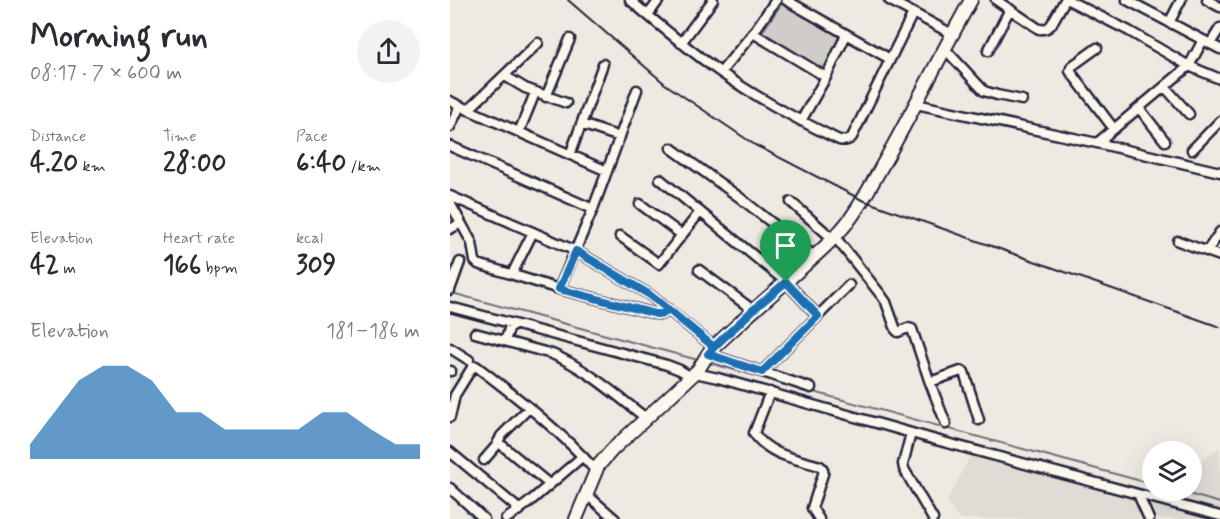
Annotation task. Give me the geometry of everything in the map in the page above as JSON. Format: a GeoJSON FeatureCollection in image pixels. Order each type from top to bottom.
{"type":"FeatureCollection","features":[{"type":"Feature","properties":{"kind":"street"},"geometry":{"type":"LineString","coordinates":[[630,0],[720,72],[760,98],[839,140],[848,140],[852,137],[913,14]]}},
{"type":"Feature","properties":{"kind":"street"},"geometry":{"type":"LineString","coordinates":[[648,15],[659,0]]}},
{"type":"Feature","properties":{"kind":"street"},"geometry":{"type":"LineString","coordinates":[[681,43],[713,0]]}},
{"type":"Feature","properties":{"kind":"street"},"geometry":{"type":"LineString","coordinates":[[720,72],[753,33],[776,0]]}},
{"type":"Feature","properties":{"kind":"street"},"geometry":{"type":"LineString","coordinates":[[786,0],[891,59]]}},
{"type":"Feature","properties":{"kind":"street"},"geometry":{"type":"LineString","coordinates":[[889,0],[952,34]]}},
{"type":"Feature","properties":{"kind":"street"},"geometry":{"type":"LineString","coordinates":[[576,519],[598,466],[612,450],[694,373],[709,353],[753,310],[834,238],[849,220],[916,104],[971,0]]}},
{"type":"Feature","properties":{"kind":"street"},"geometry":{"type":"LineString","coordinates":[[996,0],[1043,30],[1052,25],[1067,0],[1129,31],[1189,66],[1220,79]]}},
{"type":"Feature","properties":{"kind":"street"},"geometry":{"type":"LineString","coordinates":[[1127,0],[1137,2],[1220,49]]}},
{"type":"Feature","properties":{"kind":"street"},"geometry":{"type":"LineString","coordinates":[[1169,22],[1181,0]]}},
{"type":"Feature","properties":{"kind":"street"},"geometry":{"type":"LineString","coordinates":[[1207,0],[1220,7]]}},
{"type":"Feature","properties":{"kind":"street"},"geometry":{"type":"LineString","coordinates":[[988,51],[1010,9]]}},
{"type":"Feature","properties":{"kind":"street"},"geometry":{"type":"LineString","coordinates":[[1097,142],[1189,66],[1206,42],[1220,28]]}},
{"type":"Feature","properties":{"kind":"street"},"geometry":{"type":"LineString","coordinates":[[753,33],[826,77]]}},
{"type":"Feature","properties":{"kind":"street"},"geometry":{"type":"LineString","coordinates":[[801,121],[846,35]]}},
{"type":"Feature","properties":{"kind":"street"},"geometry":{"type":"LineString","coordinates":[[546,97],[570,39]]}},
{"type":"Feature","properties":{"kind":"street"},"geometry":{"type":"LineString","coordinates":[[450,127],[464,108],[504,76],[538,43]]}},
{"type":"Feature","properties":{"kind":"street"},"geometry":{"type":"LineString","coordinates":[[1098,48],[1072,66],[1070,71],[1114,129]]}},
{"type":"Feature","properties":{"kind":"street"},"geometry":{"type":"LineString","coordinates":[[945,49],[984,91],[1022,100]]}},
{"type":"Feature","properties":{"kind":"street"},"geometry":{"type":"LineString","coordinates":[[570,155],[603,64]]}},
{"type":"Feature","properties":{"kind":"street"},"geometry":{"type":"LineString","coordinates":[[504,76],[535,93],[566,103]]}},
{"type":"Feature","properties":{"kind":"street"},"geometry":{"type":"LineString","coordinates":[[1165,87],[1189,114]]}},
{"type":"Feature","properties":{"kind":"street"},"geometry":{"type":"LineString","coordinates":[[559,289],[608,171],[637,90]]}},
{"type":"Feature","properties":{"kind":"street"},"geometry":{"type":"LineString","coordinates":[[519,132],[535,93]]}},
{"type":"Feature","properties":{"kind":"street"},"geometry":{"type":"LineString","coordinates":[[450,100],[608,171]]}},
{"type":"Feature","properties":{"kind":"street"},"geometry":{"type":"LineString","coordinates":[[916,104],[1097,142],[1220,172]]}},
{"type":"Feature","properties":{"kind":"street"},"geometry":{"type":"LineString","coordinates":[[1139,108],[1165,141]]}},
{"type":"Feature","properties":{"kind":"street"},"geometry":{"type":"LineString","coordinates":[[1192,150],[1220,121]]}},
{"type":"Feature","properties":{"kind":"street"},"geometry":{"type":"LineString","coordinates":[[581,124],[620,137]]}},
{"type":"Feature","properties":{"kind":"street"},"geometry":{"type":"LineString","coordinates":[[450,146],[593,209]]}},
{"type":"Feature","properties":{"kind":"street"},"geometry":{"type":"LineString","coordinates":[[670,148],[739,197],[814,256]]}},
{"type":"Feature","properties":{"kind":"street"},"geometry":{"type":"LineString","coordinates":[[660,179],[786,282],[818,316]]}},
{"type":"Feature","properties":{"kind":"street"},"geometry":{"type":"LineString","coordinates":[[450,196],[576,251],[638,287],[668,309],[709,353],[811,387]]}},
{"type":"Feature","properties":{"kind":"street"},"geometry":{"type":"LineString","coordinates":[[791,202],[834,238],[881,295],[886,302],[896,330],[898,332],[908,328],[912,329],[946,424]]}},
{"type":"Feature","properties":{"kind":"street"},"geometry":{"type":"LineString","coordinates":[[450,203],[472,243],[475,261],[482,265],[559,289],[656,314],[663,314],[668,309]]}},
{"type":"Feature","properties":{"kind":"street"},"geometry":{"type":"LineString","coordinates":[[640,204],[682,235]]}},
{"type":"Feature","properties":{"kind":"street"},"geometry":{"type":"LineString","coordinates":[[620,236],[658,264],[700,212]]}},
{"type":"Feature","properties":{"kind":"street"},"geometry":{"type":"LineString","coordinates":[[450,229],[461,223]]}},
{"type":"Feature","properties":{"kind":"street"},"geometry":{"type":"LineString","coordinates":[[512,274],[532,232]]}},
{"type":"Feature","properties":{"kind":"street"},"geometry":{"type":"LineString","coordinates":[[1207,251],[1220,232]]}},
{"type":"Feature","properties":{"kind":"street"},"geometry":{"type":"LineString","coordinates":[[1178,241],[1220,256]]}},
{"type":"Feature","properties":{"kind":"street"},"geometry":{"type":"LineString","coordinates":[[451,287],[453,268],[460,262]]}},
{"type":"Feature","properties":{"kind":"street"},"geometry":{"type":"LineString","coordinates":[[699,270],[753,310]]}},
{"type":"Feature","properties":{"kind":"street"},"geometry":{"type":"LineString","coordinates":[[762,372],[849,285]]}},
{"type":"Feature","properties":{"kind":"street"},"geometry":{"type":"LineString","coordinates":[[450,307],[667,364],[680,370],[770,392],[911,433],[1220,516]]}},
{"type":"Feature","properties":{"kind":"street"},"geometry":{"type":"LineString","coordinates":[[505,342],[511,323]]}},
{"type":"Feature","properties":{"kind":"street"},"geometry":{"type":"LineString","coordinates":[[475,333],[563,359],[646,418]]}},
{"type":"Feature","properties":{"kind":"street"},"geometry":{"type":"LineString","coordinates":[[450,348],[469,360]]}},
{"type":"Feature","properties":{"kind":"street"},"geometry":{"type":"LineString","coordinates":[[450,417],[455,395],[472,366],[476,366],[529,408],[583,456],[596,471]]}},
{"type":"Feature","properties":{"kind":"street"},"geometry":{"type":"LineString","coordinates":[[930,382],[961,371],[964,372],[979,420]]}},
{"type":"Feature","properties":{"kind":"street"},"geometry":{"type":"LineString","coordinates":[[770,392],[754,433],[776,452],[822,468],[824,471],[812,508],[819,519]]}},
{"type":"Feature","properties":{"kind":"street"},"geometry":{"type":"LineString","coordinates":[[484,460],[495,448],[501,436],[529,408]]}},
{"type":"Feature","properties":{"kind":"street"},"geometry":{"type":"LineString","coordinates":[[911,433],[903,464],[904,469],[933,519]]}},
{"type":"Feature","properties":{"kind":"street"},"geometry":{"type":"LineString","coordinates":[[498,442],[549,484]]}},
{"type":"Feature","properties":{"kind":"street"},"geometry":{"type":"LineString","coordinates":[[450,452],[519,510]]}},
{"type":"Feature","properties":{"kind":"street"},"geometry":{"type":"LineString","coordinates":[[506,519],[583,456]]}},
{"type":"Feature","properties":{"kind":"street"},"geometry":{"type":"LineString","coordinates":[[450,488],[484,519]]}},
{"type":"Feature","properties":{"kind":"street"},"geometry":{"type":"LineString","coordinates":[[586,494],[615,519]]}},
{"type":"Feature","properties":{"kind":"street"},"geometry":{"type":"LineString","coordinates":[[1138,494],[1149,519]]}},
{"type":"Feature","properties":{"kind":"shaded area"},"geometry":{"type":"Polygon","coordinates":[[[783,2],[844,34],[824,72],[761,34],[783,2]]]}},
{"type":"Feature","properties":{"kind":"shaded area"},"geometry":{"type":"Polygon","coordinates":[[[976,444],[1142,488],[1142,501],[1202,501],[1202,460],[1220,447],[1220,519],[958,519],[947,502],[976,444]]]}},
{"type":"Feature","properties":{"kind":"waterway"},"geometry":{"type":"LineString","coordinates":[[452,293],[698,360]]}},
{"type":"Feature","properties":{"kind":"waterway"},"geometry":{"type":"LineString","coordinates":[[709,363],[782,383]]}},
{"type":"Feature","properties":{"kind":"waterway"},"geometry":{"type":"LineString","coordinates":[[810,391],[1142,481]]}},
{"type":"Feature","properties":{"kind":"waterway"},"geometry":{"type":"LineString","coordinates":[[1202,498],[1220,503]]}},
{"type":"Feature","properties":{"kind":"railway"},"geometry":{"type":"LineString","coordinates":[[568,0],[665,84],[755,145],[862,200],[1220,327]]}},
{"type":"Feature","properties":{"kind":"route"},"geometry":{"type":"LineString","coordinates":[[786,282],[714,347],[668,309],[650,295],[576,251],[559,289],[659,315],[668,309],[714,347],[708,354],[762,372],[818,316],[786,282]]}}]}
